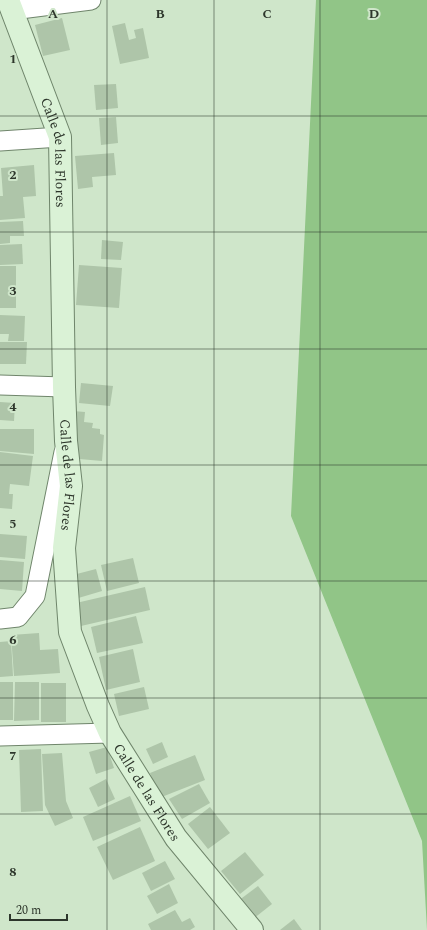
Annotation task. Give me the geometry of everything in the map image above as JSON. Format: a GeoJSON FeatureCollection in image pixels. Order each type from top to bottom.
{"type":"FeatureCollection","features":[{"type":"Feature","properties":{"kind":"street"},"geometry":{"type":"LineString","coordinates":[[10,5],[91,0]]}},
{"type":"Feature","properties":{"kind":"street","name":"Calle de las Flores"},"geometry":{"type":"LineString","coordinates":[[10,5],[60,137],[64,387],[66,441],[71,486],[64,548],[70,632],[98,706],[110,733],[176,838],[252,930]]}},
{"type":"Feature","properties":{"kind":"street"},"geometry":{"type":"LineString","coordinates":[[0,141],[60,137]]}},
{"type":"Feature","properties":{"kind":"street"},"geometry":{"type":"LineString","coordinates":[[0,385],[64,387]]}},
{"type":"Feature","properties":{"kind":"street"},"geometry":{"type":"LineString","coordinates":[[0,619],[18,617],[35,596],[66,441]]}},
{"type":"Feature","properties":{"kind":"street"},"geometry":{"type":"LineString","coordinates":[[0,736],[110,733]]}},
{"type":"Feature","properties":{"kind":"green space"},"geometry":{"type":"Polygon","coordinates":[[[316,0],[427,0],[427,930],[422,841],[291,516],[316,0]]]}},
{"type":"Feature","properties":{"kind":"building"},"geometry":{"type":"Polygon","coordinates":[[[62,18],[70,50],[43,56],[35,25],[62,18]]]}},
{"type":"Feature","properties":{"kind":"building"},"geometry":{"type":"Polygon","coordinates":[[[125,23],[129,40],[136,38],[134,30],[143,28],[149,58],[120,64],[112,26],[125,23]]]}},
{"type":"Feature","properties":{"kind":"building"},"geometry":{"type":"Polygon","coordinates":[[[116,84],[118,108],[96,110],[94,85],[116,84]]]}},
{"type":"Feature","properties":{"kind":"building"},"geometry":{"type":"Polygon","coordinates":[[[116,117],[118,143],[101,145],[99,118],[116,117]]]}},
{"type":"Feature","properties":{"kind":"building"},"geometry":{"type":"Polygon","coordinates":[[[114,153],[116,175],[92,177],[93,187],[78,189],[75,156],[114,153]]]}},
{"type":"Feature","properties":{"kind":"building"},"geometry":{"type":"Polygon","coordinates":[[[34,165],[36,196],[23,197],[25,218],[0,220],[0,196],[3,196],[1,168],[34,165]]]}},
{"type":"Feature","properties":{"kind":"building"},"geometry":{"type":"Polygon","coordinates":[[[23,221],[24,236],[10,236],[10,243],[0,244],[0,222],[23,221]]]}},
{"type":"Feature","properties":{"kind":"building"},"geometry":{"type":"Polygon","coordinates":[[[102,240],[123,242],[121,260],[101,259],[102,240]]]}},
{"type":"Feature","properties":{"kind":"building"},"geometry":{"type":"Polygon","coordinates":[[[22,244],[23,264],[0,265],[0,245],[22,244]]]}},
{"type":"Feature","properties":{"kind":"building"},"geometry":{"type":"Polygon","coordinates":[[[79,265],[122,268],[119,308],[76,305],[79,265]]]}},
{"type":"Feature","properties":{"kind":"building"},"geometry":{"type":"Polygon","coordinates":[[[0,266],[16,266],[16,308],[0,308],[0,266]]]}},
{"type":"Feature","properties":{"kind":"building"},"geometry":{"type":"Polygon","coordinates":[[[0,315],[25,316],[24,341],[8,341],[9,334],[0,334],[0,315]]]}},
{"type":"Feature","properties":{"kind":"building"},"geometry":{"type":"Polygon","coordinates":[[[0,342],[27,342],[26,364],[0,364],[0,342]]]}},
{"type":"Feature","properties":{"kind":"building"},"geometry":{"type":"Polygon","coordinates":[[[81,383],[113,386],[110,406],[79,403],[81,383]]]}},
{"type":"Feature","properties":{"kind":"building"},"geometry":{"type":"Polygon","coordinates":[[[0,402],[15,403],[14,421],[0,420],[0,402]]]}},
{"type":"Feature","properties":{"kind":"building"},"geometry":{"type":"Polygon","coordinates":[[[73,411],[85,412],[84,422],[93,423],[92,428],[100,429],[100,434],[104,435],[102,461],[68,458],[73,411]]]}},
{"type":"Feature","properties":{"kind":"building"},"geometry":{"type":"Polygon","coordinates":[[[0,429],[34,429],[34,454],[0,451],[0,429]]]}},
{"type":"Feature","properties":{"kind":"building"},"geometry":{"type":"Polygon","coordinates":[[[0,452],[33,456],[29,486],[10,484],[9,494],[13,494],[12,509],[0,508],[0,452]]]}},
{"type":"Feature","properties":{"kind":"building"},"geometry":{"type":"Polygon","coordinates":[[[0,534],[27,536],[25,559],[0,557],[0,534]]]}},
{"type":"Feature","properties":{"kind":"building"},"geometry":{"type":"Polygon","coordinates":[[[133,558],[139,583],[107,591],[101,565],[133,558]]]}},
{"type":"Feature","properties":{"kind":"building"},"geometry":{"type":"Polygon","coordinates":[[[0,560],[24,562],[22,591],[0,589],[0,560]]]}},
{"type":"Feature","properties":{"kind":"building"},"geometry":{"type":"Polygon","coordinates":[[[96,569],[102,591],[75,599],[69,576],[96,569]]]}},
{"type":"Feature","properties":{"kind":"building"},"geometry":{"type":"Polygon","coordinates":[[[145,587],[150,610],[81,626],[76,603],[145,587]]]}},
{"type":"Feature","properties":{"kind":"building"},"geometry":{"type":"Polygon","coordinates":[[[136,616],[143,643],[97,653],[91,627],[136,616]]]}},
{"type":"Feature","properties":{"kind":"building"},"geometry":{"type":"Polygon","coordinates":[[[39,633],[40,650],[58,649],[60,673],[14,676],[11,635],[39,633]]]}},
{"type":"Feature","properties":{"kind":"building"},"geometry":{"type":"Polygon","coordinates":[[[11,641],[13,676],[0,677],[0,642],[11,641]]]}},
{"type":"Feature","properties":{"kind":"building"},"geometry":{"type":"Polygon","coordinates":[[[133,649],[140,682],[106,690],[99,657],[133,649]]]}},
{"type":"Feature","properties":{"kind":"building"},"geometry":{"type":"Polygon","coordinates":[[[0,682],[13,682],[13,720],[0,720],[0,682]]]}},
{"type":"Feature","properties":{"kind":"building"},"geometry":{"type":"Polygon","coordinates":[[[15,682],[39,682],[39,720],[14,721],[15,682]]]}},
{"type":"Feature","properties":{"kind":"building"},"geometry":{"type":"Polygon","coordinates":[[[41,683],[66,683],[66,722],[41,722],[41,683]]]}},
{"type":"Feature","properties":{"kind":"building"},"geometry":{"type":"Polygon","coordinates":[[[144,687],[149,709],[119,716],[114,694],[144,687]]]}},
{"type":"Feature","properties":{"kind":"building"},"geometry":{"type":"Polygon","coordinates":[[[162,742],[168,757],[153,764],[146,749],[162,742]]]}},
{"type":"Feature","properties":{"kind":"building"},"geometry":{"type":"Polygon","coordinates":[[[107,747],[114,768],[96,774],[89,752],[107,747]]]}},
{"type":"Feature","properties":{"kind":"building"},"geometry":{"type":"Polygon","coordinates":[[[41,749],[43,811],[21,812],[19,750],[41,749]]]}},
{"type":"Feature","properties":{"kind":"building"},"geometry":{"type":"Polygon","coordinates":[[[62,753],[66,801],[73,818],[55,826],[45,805],[42,754],[62,753]]]}},
{"type":"Feature","properties":{"kind":"building"},"geometry":{"type":"Polygon","coordinates":[[[195,755],[205,780],[159,798],[150,773],[195,755]]]}},
{"type":"Feature","properties":{"kind":"building"},"geometry":{"type":"Polygon","coordinates":[[[106,779],[115,799],[98,807],[89,788],[106,779]]]}},
{"type":"Feature","properties":{"kind":"building"},"geometry":{"type":"Polygon","coordinates":[[[199,784],[210,803],[182,819],[169,799],[199,784]]]}},
{"type":"Feature","properties":{"kind":"building"},"geometry":{"type":"Polygon","coordinates":[[[130,796],[141,821],[93,841],[83,817],[130,796]]]}},
{"type":"Feature","properties":{"kind":"building"},"geometry":{"type":"Polygon","coordinates":[[[210,807],[230,833],[208,849],[188,824],[210,807]]]}},
{"type":"Feature","properties":{"kind":"building"},"geometry":{"type":"Polygon","coordinates":[[[140,827],[155,861],[113,880],[97,847],[140,827]]]}},
{"type":"Feature","properties":{"kind":"building"},"geometry":{"type":"Polygon","coordinates":[[[245,852],[264,875],[240,894],[221,871],[245,852]]]}},
{"type":"Feature","properties":{"kind":"building"},"geometry":{"type":"Polygon","coordinates":[[[165,861],[175,879],[151,891],[142,873],[165,861]]]}},
{"type":"Feature","properties":{"kind":"building"},"geometry":{"type":"Polygon","coordinates":[[[169,884],[178,903],[157,914],[147,896],[169,884]]]}},
{"type":"Feature","properties":{"kind":"building"},"geometry":{"type":"Polygon","coordinates":[[[258,886],[272,904],[253,919],[238,901],[258,886]]]}},
{"type":"Feature","properties":{"kind":"building"},"geometry":{"type":"Polygon","coordinates":[[[175,910],[182,922],[190,918],[195,927],[190,930],[151,930],[148,924],[175,910]]]}},
{"type":"Feature","properties":{"kind":"building"},"geometry":{"type":"Polygon","coordinates":[[[294,919],[302,930],[280,930],[294,919]]]}}]}
